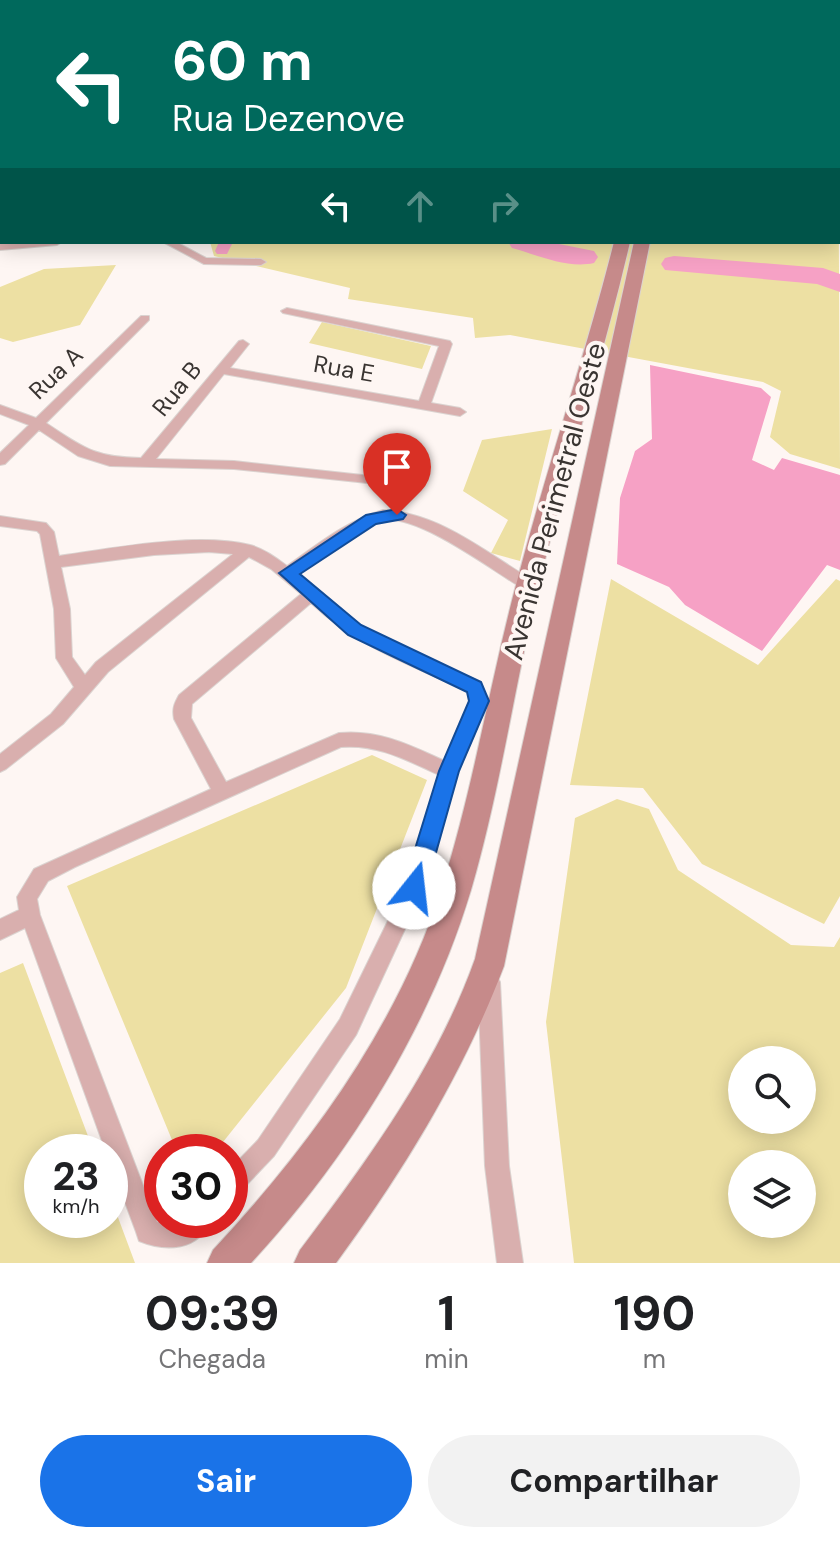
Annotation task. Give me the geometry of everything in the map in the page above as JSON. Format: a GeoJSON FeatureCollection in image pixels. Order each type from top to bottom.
{"type":"FeatureCollection","features":[{"type":"Feature","properties":{"kind":"main road","name":"Avenida Perimetral Oeste"},"geometry":{"type":"LineString","coordinates":[[226,1263],[252,1238],[350,1108],[422,979],[456,892],[527,584],[603,323],[622,244]]}},
{"type":"Feature","properties":{"kind":"main road","name":"Avenida Perimetral Oeste"},"geometry":{"type":"LineString","coordinates":[[313,1263],[363,1197],[436,1081],[488,966],[642,244]]}},
{"type":"Feature","properties":{"kind":"street"},"geometry":{"type":"LineString","coordinates":[[2,246],[30,244]]}},
{"type":"Feature","properties":{"kind":"street"},"geometry":{"type":"LineString","coordinates":[[172,244],[204,261],[261,262]]}},
{"type":"Feature","properties":{"kind":"street"},"geometry":{"type":"LineString","coordinates":[[287,311],[446,344],[424,406]]}},
{"type":"Feature","properties":{"kind":"street","name":"Rua A"},"geometry":{"type":"LineString","coordinates":[[0,461],[145,318]]}},
{"type":"Feature","properties":{"kind":"street","name":"Rua B"},"geometry":{"type":"LineString","coordinates":[[145,463],[243,344]]}},
{"type":"Feature","properties":{"kind":"street","name":"Rua E"},"geometry":{"type":"LineString","coordinates":[[220,370],[460,412]]}},
{"type":"Feature","properties":{"kind":"street"},"geometry":{"type":"LineString","coordinates":[[0,409],[36,423],[91,456],[110,462],[234,465],[381,482]]}},
{"type":"Feature","properties":{"kind":"street"},"geometry":{"type":"LineString","coordinates":[[288,573],[372,519],[397,515],[445,534],[527,584]]}},
{"type":"Feature","properties":{"kind":"street"},"geometry":{"type":"LineString","coordinates":[[0,521],[45,529],[55,562],[64,658],[84,688]]}},
{"type":"Feature","properties":{"kind":"street"},"geometry":{"type":"LineString","coordinates":[[55,562],[177,549],[248,550],[288,573],[310,595],[355,630],[475,687],[479,701],[449,771],[414,888],[348,1027],[266,1148],[248,1167]]}},
{"type":"Feature","properties":{"kind":"street"},"geometry":{"type":"LineString","coordinates":[[0,764],[57,719],[102,667],[248,550]]}},
{"type":"Feature","properties":{"kind":"street"},"geometry":{"type":"LineString","coordinates":[[222,792],[183,719],[181,709],[185,700],[310,595]]}},
{"type":"Feature","properties":{"kind":"street"},"geometry":{"type":"LineString","coordinates":[[144,1221],[30,915],[27,897],[41,875],[339,740],[360,737],[379,740],[449,771]]}},
{"type":"Feature","properties":{"kind":"street"},"geometry":{"type":"LineString","coordinates":[[0,930],[30,915]]}},
{"type":"Feature","properties":{"kind":"street"},"geometry":{"type":"LineString","coordinates":[[488,966],[497,1166],[510,1263]]}},
{"type":"Feature","properties":{"kind":"shaded area"},"geometry":{"type":"Polygon","coordinates":[[[211,244],[839,244],[840,469],[790,454],[770,437],[781,391],[763,382],[510,335],[475,338],[473,318],[348,299],[350,288],[214,256],[211,244]]]}},
{"type":"Feature","properties":{"kind":"shaded area"},"geometry":{"type":"Polygon","coordinates":[[[116,265],[80,325],[13,342],[0,338],[0,287],[44,269],[116,265]]]}},
{"type":"Feature","properties":{"kind":"shaded area"},"geometry":{"type":"Polygon","coordinates":[[[322,322],[431,346],[422,369],[309,343],[322,322]]]}},
{"type":"Feature","properties":{"kind":"shaded area"},"geometry":{"type":"Polygon","coordinates":[[[650,365],[761,388],[771,397],[752,460],[774,470],[782,458],[840,475],[840,570],[827,565],[762,651],[685,605],[669,587],[617,564],[620,498],[635,451],[652,439],[650,365]]]}},
{"type":"Feature","properties":{"kind":"shaded area"},"geometry":{"type":"Polygon","coordinates":[[[552,429],[520,561],[491,553],[508,520],[463,491],[482,440],[552,429]]]}},
{"type":"Feature","properties":{"kind":"shaded area"},"geometry":{"type":"Polygon","coordinates":[[[611,579],[758,665],[836,579],[840,581],[840,896],[824,924],[702,864],[643,788],[570,785],[611,579]]]}},
{"type":"Feature","properties":{"kind":"shaded area"},"geometry":{"type":"Polygon","coordinates":[[[372,755],[427,780],[346,988],[229,1134],[170,1134],[67,886],[372,755]]]}},
{"type":"Feature","properties":{"kind":"shaded area"},"geometry":{"type":"Polygon","coordinates":[[[617,799],[649,809],[678,870],[791,945],[834,947],[840,937],[840,1263],[574,1263],[546,1022],[575,818],[617,799]]]}},
{"type":"Feature","properties":{"kind":"shaded area"},"geometry":{"type":"Polygon","coordinates":[[[23,963],[87,1134],[24,1134],[24,1238],[126,1238],[135,1263],[0,1263],[0,973],[23,963]]]}},
{"type":"Feature","properties":{"kind":"waterway"},"geometry":{"type":"LineString","coordinates":[[222,251],[225,244]]}},
{"type":"Feature","properties":{"kind":"waterway"},"geometry":{"type":"LineString","coordinates":[[528,244],[564,255],[585,257]]}},
{"type":"Feature","properties":{"kind":"waterway"},"geometry":{"type":"LineString","coordinates":[[674,264],[823,276],[840,284]]}},
{"type":"Feature","properties":{"kind":"route"},"geometry":{"type":"LineString","coordinates":[[397,515],[372,519],[288,573],[323,606],[355,630],[475,687],[479,701],[449,771],[414,888]]}}]}
